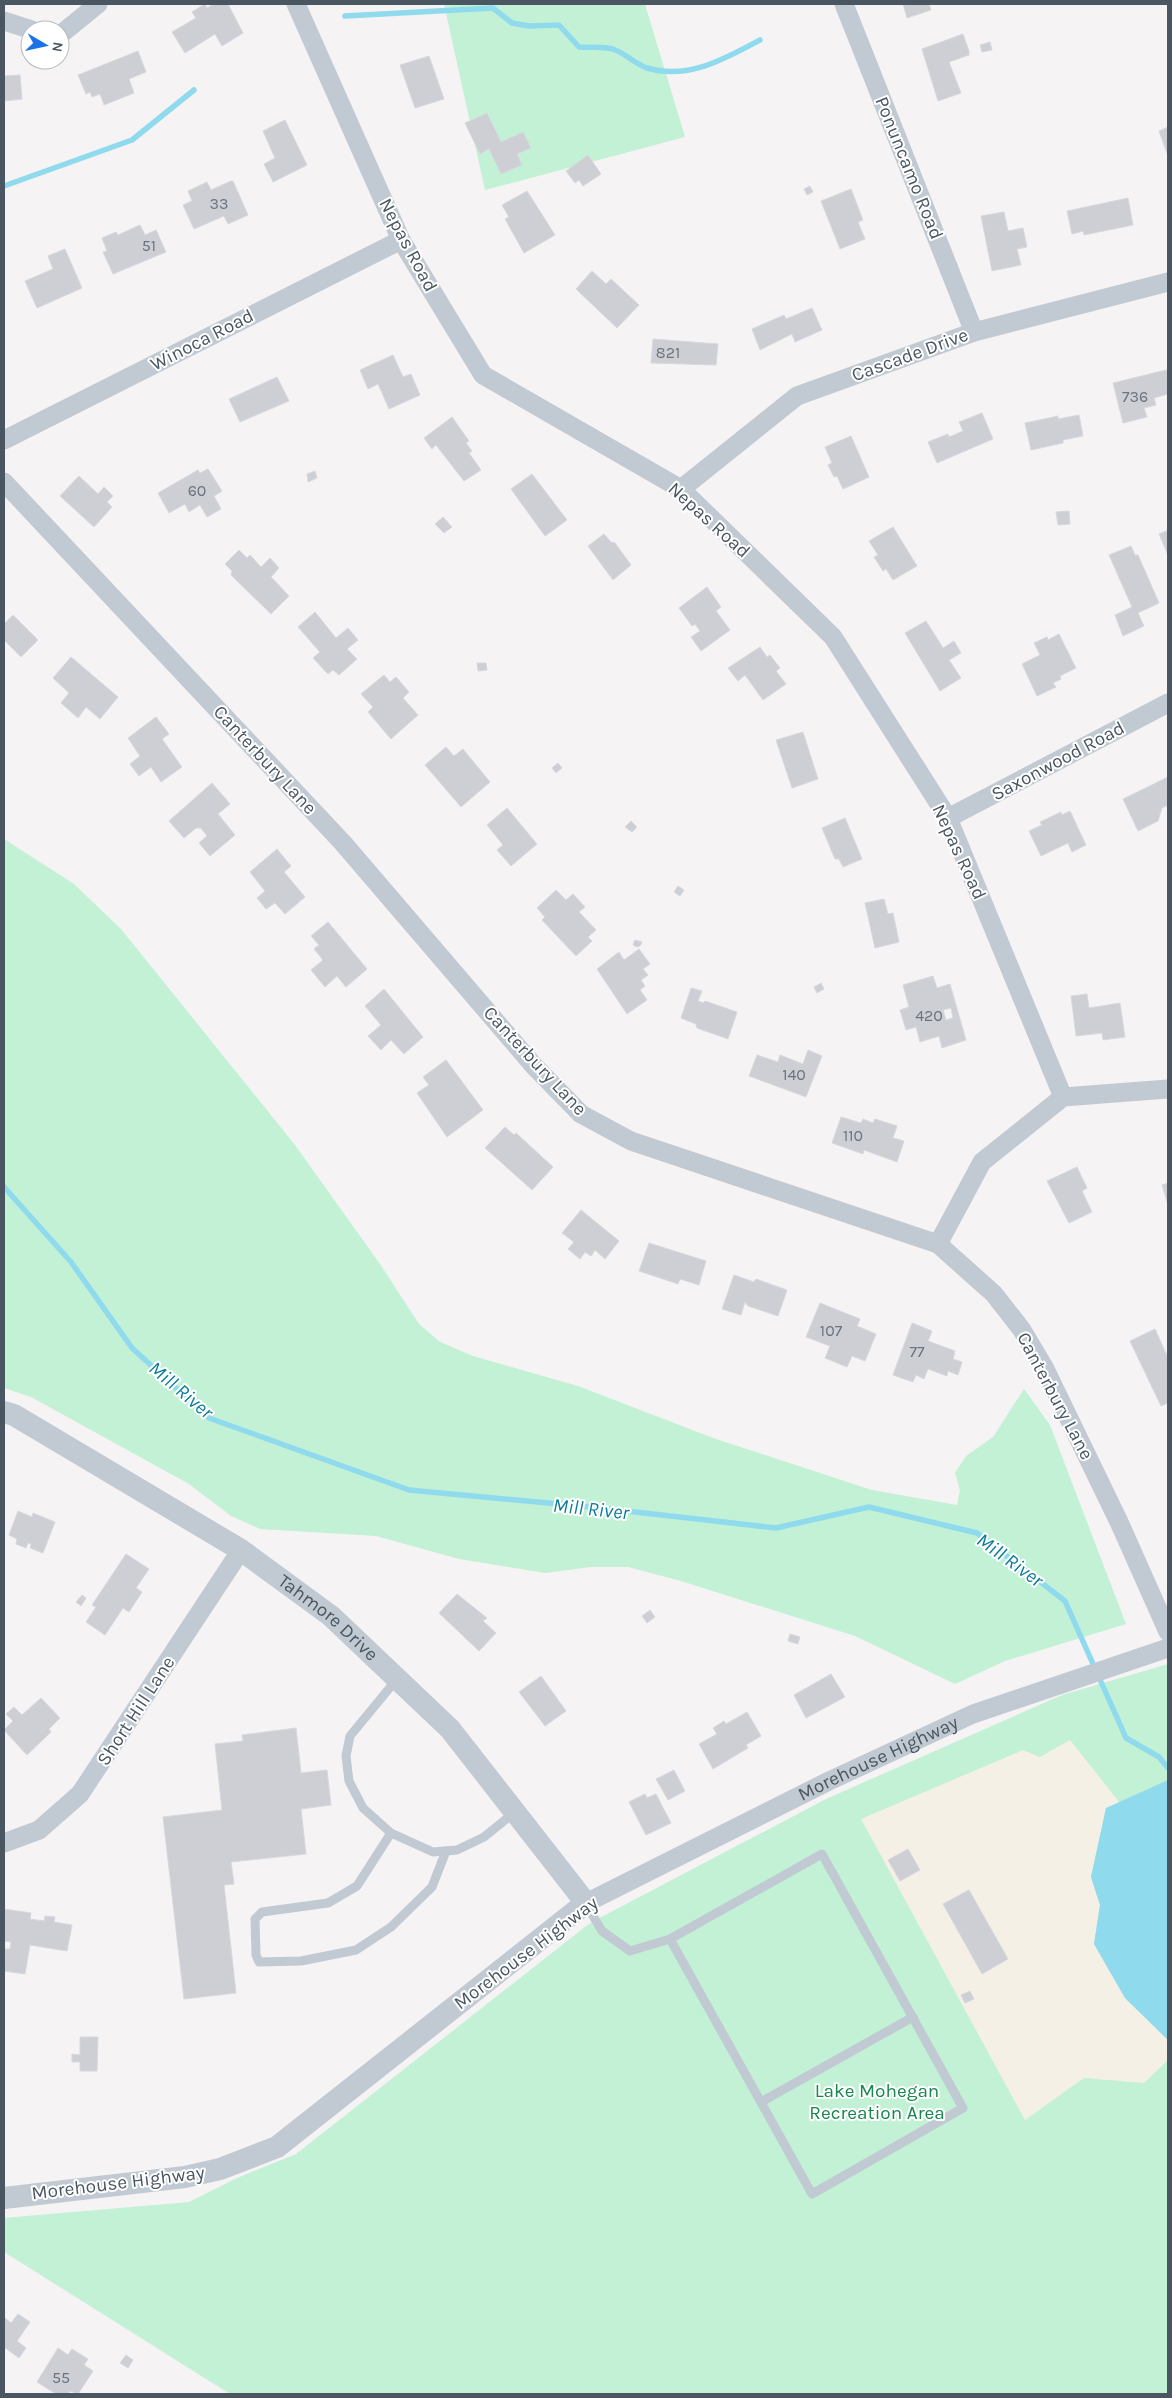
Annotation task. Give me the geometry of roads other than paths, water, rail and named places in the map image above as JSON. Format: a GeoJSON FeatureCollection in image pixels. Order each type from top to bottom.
{"type":"FeatureCollection","features":[{"type":"Feature","properties":{"kind":"street"},"geometry":{"type":"LineString","coordinates":[[70,27],[98,4]]}},
{"type":"Feature","properties":{"kind":"street","name":"Nepas Road"},"geometry":{"type":"LineString","coordinates":[[296,4],[401,240],[483,375],[680,489],[833,637],[948,818],[1063,1097]]}},
{"type":"Feature","properties":{"kind":"street","name":"Ponuncamo Road"},"geometry":{"type":"LineString","coordinates":[[844,4],[974,332]]}},
{"type":"Feature","properties":{"kind":"street"},"geometry":{"type":"LineString","coordinates":[[4,21],[20,26]]}},
{"type":"Feature","properties":{"kind":"street","name":"Winoca Road"},"geometry":{"type":"LineString","coordinates":[[4,440],[401,240]]}},
{"type":"Feature","properties":{"kind":"street","name":"Cascade Drive"},"geometry":{"type":"LineString","coordinates":[[680,489],[797,396],[974,332],[1168,282]]}},
{"type":"Feature","properties":{"kind":"street","name":"Canterbury Lane"},"geometry":{"type":"LineString","coordinates":[[4,482],[343,843],[534,1066],[581,1114],[631,1141],[938,1244],[994,1294],[1022,1330],[1044,1367],[1119,1522],[1168,1632]]}},
{"type":"Feature","properties":{"kind":"street","name":"Saxonwood Road"},"geometry":{"type":"LineString","coordinates":[[948,818],[1168,703]]}},
{"type":"Feature","properties":{"kind":"street"},"geometry":{"type":"LineString","coordinates":[[938,1244],[982,1162],[1063,1097],[1168,1089]]}},
{"type":"Feature","properties":{"kind":"street","name":"Tahmore Drive"},"geometry":{"type":"LineString","coordinates":[[4,1412],[14,1415],[241,1550],[331,1616],[450,1730],[586,1903]]}},
{"type":"Feature","properties":{"kind":"street","name":"Short Hill Lane"},"geometry":{"type":"LineString","coordinates":[[4,1843],[39,1830],[80,1794],[241,1550]]}},
{"type":"Feature","properties":{"kind":"street","name":"Morehouse Highway"},"geometry":{"type":"LineString","coordinates":[[4,2198],[186,2177],[220,2169],[277,2147],[586,1903],[829,1781],[973,1714],[1070,1683],[1168,1648]]}},
{"type":"Feature","properties":{"kind":"lane"},"geometry":{"type":"LineString","coordinates":[[397,1679],[350,1736],[346,1756],[349,1781],[363,1808],[391,1833],[433,1852],[457,1850],[484,1837],[515,1812]]}},
{"type":"Feature","properties":{"kind":"lane"},"geometry":{"type":"LineString","coordinates":[[391,1833],[357,1886],[328,1903],[262,1912],[255,1919],[256,1955],[260,1962],[301,1961],[356,1950],[391,1927],[432,1887],[446,1851]]}},
{"type":"Feature","properties":{"kind":"lane"},"geometry":{"type":"LineString","coordinates":[[586,1903],[602,1930],[630,1951],[670,1939],[822,1854],[964,2108],[812,2194],[670,1939]]}},
{"type":"Feature","properties":{"kind":"lane"},"geometry":{"type":"LineString","coordinates":[[761,2102],[912,2017]]}},
{"type":"Feature","properties":{"kind":"water"},"geometry":{"type":"Polygon","coordinates":[[[1168,1780],[1168,2040],[1125,1998],[1094,1944],[1100,1905],[1091,1877],[1106,1808],[1168,1780]]]}},
{"type":"Feature","properties":{"kind":"waterway"},"geometry":{"type":"LineString","coordinates":[[345,16],[493,8],[512,23],[529,26],[559,25],[579,47],[613,49],[647,68],[662,71],[677,71],[706,66],[760,40]]}},
{"type":"Feature","properties":{"kind":"waterway"},"geometry":{"type":"LineString","coordinates":[[4,186],[132,140],[194,90]]}},
{"type":"Feature","properties":{"kind":"waterway","name":"Mill River"},"geometry":{"type":"LineString","coordinates":[[4,1187],[71,1262],[132,1348],[209,1418],[409,1490],[591,1507],[776,1528],[869,1507],[977,1533],[1065,1601],[1126,1738],[1159,1757],[1168,1768]]}},
{"type":"Feature","properties":{"kind":"park label","name":"Lake Mohegan Recreation Area"},"geometry":{"type":"Point","coordinates":[877,2102]}}]}
